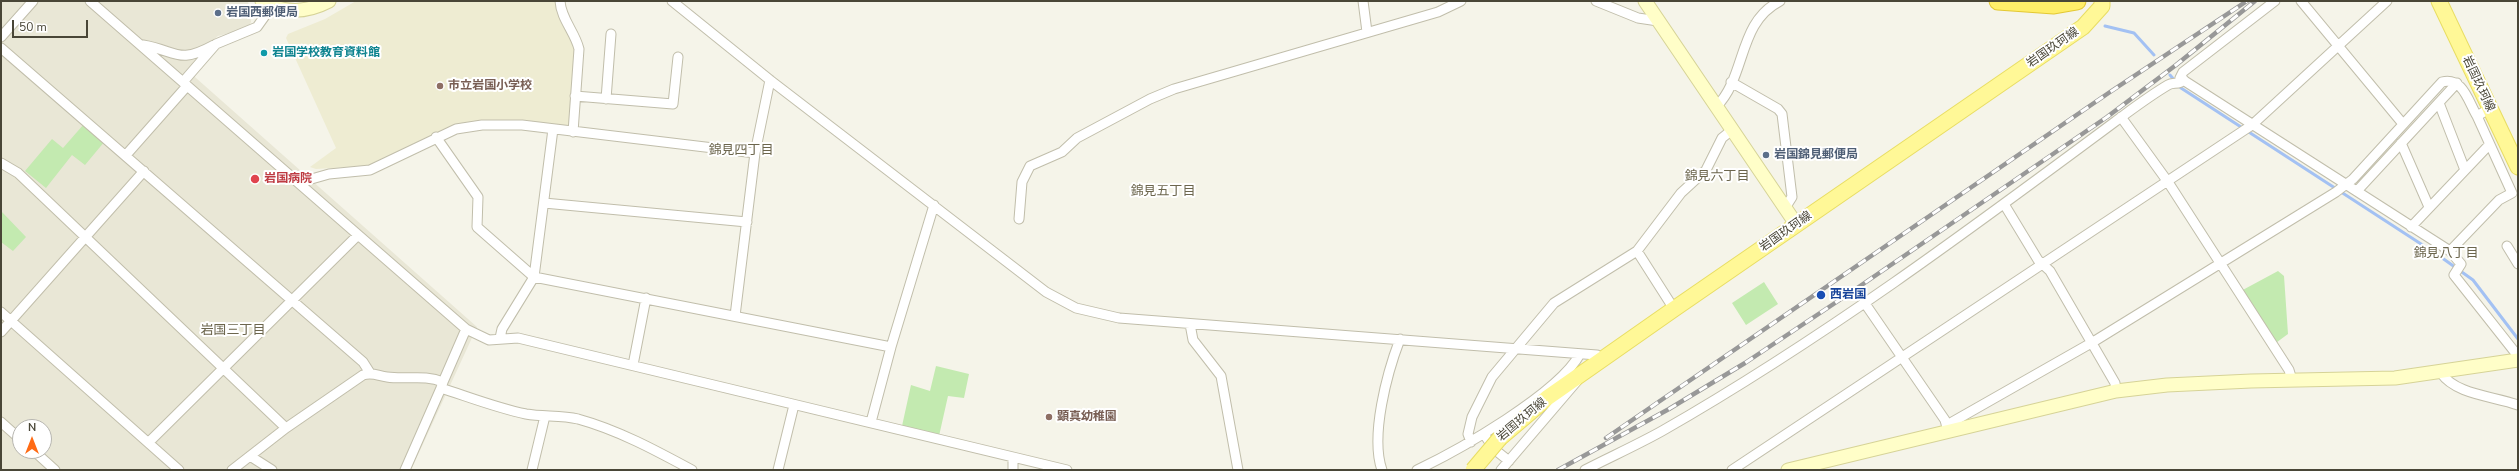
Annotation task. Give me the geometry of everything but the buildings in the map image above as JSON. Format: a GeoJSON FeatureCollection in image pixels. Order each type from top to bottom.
{"type":"FeatureCollection","features":[{"type":"Feature","properties":{"kind":"highway"},"geometry":{"type":"LineString","coordinates":[[1998,1],[2054,5],[2077,1]]}},
{"type":"Feature","properties":{"kind":"main road","name":"岩国玖珂線"},"geometry":{"type":"LineString","coordinates":[[1473,470],[1500,438],[1547,398],[1796,224],[2083,28],[2102,6],[2102,1]]}},
{"type":"Feature","properties":{"kind":"main road","name":"岩国玖珂線"},"geometry":{"type":"LineString","coordinates":[[2439,1],[2483,112],[2518,167]]}},
{"type":"Feature","properties":{"kind":"street"},"geometry":{"type":"LineString","coordinates":[[1,37],[33,1]]}},
{"type":"Feature","properties":{"kind":"street"},"geometry":{"type":"LineString","coordinates":[[90,1],[466,329],[489,340],[500,338],[518,338],[633,364],[794,405],[871,422],[1068,470]]}},
{"type":"Feature","properties":{"kind":"street"},"geometry":{"type":"LineString","coordinates":[[141,45],[181,56],[194,56],[216,44],[257,27],[267,4],[288,11],[301,11],[329,1]]}},
{"type":"Feature","properties":{"kind":"street"},"geometry":{"type":"LineString","coordinates":[[560,1],[562,14],[577,39],[579,49],[573,132]]}},
{"type":"Feature","properties":{"kind":"street"},"geometry":{"type":"LineString","coordinates":[[672,1],[770,80],[1046,292],[1076,308],[1114,318],[1518,348],[1597,355],[1602,359]]}},
{"type":"Feature","properties":{"kind":"street"},"geometry":{"type":"LineString","coordinates":[[1363,1],[1367,32]]}},
{"type":"Feature","properties":{"kind":"street"},"geometry":{"type":"LineString","coordinates":[[1019,219],[1022,182],[1030,166],[1062,152],[1077,138],[1150,99],[1174,89],[1438,12],[1461,1]]}},
{"type":"Feature","properties":{"kind":"street"},"geometry":{"type":"LineString","coordinates":[[1596,1],[1638,18],[1658,21]]}},
{"type":"Feature","properties":{"kind":"street"},"geometry":{"type":"LineString","coordinates":[[1645,1],[1796,224]]}},
{"type":"Feature","properties":{"kind":"street"},"geometry":{"type":"LineString","coordinates":[[1716,107],[1726,97],[1754,22],[1768,7],[1780,1]]}},
{"type":"Feature","properties":{"kind":"street"},"geometry":{"type":"LineString","coordinates":[[2275,1],[2183,72],[2180,78],[2183,82],[2342,188],[2357,191],[2450,251],[2461,264],[2454,275],[2518,356]]}},
{"type":"Feature","properties":{"kind":"street"},"geometry":{"type":"LineString","coordinates":[[2301,1],[2403,124]]}},
{"type":"Feature","properties":{"kind":"street"},"geometry":{"type":"LineString","coordinates":[[1732,470],[2240,134],[2251,126],[2387,1]]}},
{"type":"Feature","properties":{"kind":"street"},"geometry":{"type":"LineString","coordinates":[[606,99],[611,34]]}},
{"type":"Feature","properties":{"kind":"street"},"geometry":{"type":"LineString","coordinates":[[126,156],[216,44]]}},
{"type":"Feature","properties":{"kind":"street"},"geometry":{"type":"LineString","coordinates":[[1,48],[293,300],[363,362],[370,373]]}},
{"type":"Feature","properties":{"kind":"street"},"geometry":{"type":"LineString","coordinates":[[575,96],[673,104],[678,57]]}},
{"type":"Feature","properties":{"kind":"street"},"geometry":{"type":"LineString","coordinates":[[735,316],[755,153],[770,80]]}},
{"type":"Feature","properties":{"kind":"street"},"geometry":{"type":"LineString","coordinates":[[1948,428],[2093,342],[2342,188],[2442,82],[2449,80],[2457,84],[2483,112],[2488,145],[2512,193],[2499,200],[2450,251]]}},
{"type":"Feature","properties":{"kind":"street"},"geometry":{"type":"LineString","coordinates":[[1731,82],[1778,110],[1782,114],[1792,197],[1785,208]]}},
{"type":"Feature","properties":{"kind":"street"},"geometry":{"type":"LineString","coordinates":[[1585,470],[1660,432],[1704,406],[1917,267],[2121,117],[2170,84],[2183,82]]}},
{"type":"Feature","properties":{"kind":"street"},"geometry":{"type":"LineString","coordinates":[[2357,191],[2457,84]]}},
{"type":"Feature","properties":{"kind":"street"},"geometry":{"type":"LineString","coordinates":[[2439,103],[2465,170]]}},
{"type":"Feature","properties":{"kind":"street"},"geometry":{"type":"LineString","coordinates":[[2121,117],[2168,182],[2289,370],[2292,380]]}},
{"type":"Feature","properties":{"kind":"street"},"geometry":{"type":"LineString","coordinates":[[302,185],[308,180],[329,174],[370,170],[436,137],[456,129],[482,125],[522,125],[755,153]]}},
{"type":"Feature","properties":{"kind":"street"},"geometry":{"type":"LineString","coordinates":[[500,338],[502,329],[534,277],[553,129]]}},
{"type":"Feature","properties":{"kind":"street"},"geometry":{"type":"LineString","coordinates":[[1471,442],[1468,434],[1472,417],[1492,377],[1518,348],[1554,303],[1637,251],[1681,192],[1706,170],[1722,138],[1732,130]]}},
{"type":"Feature","properties":{"kind":"street"},"geometry":{"type":"LineString","coordinates":[[436,137],[478,197],[477,227],[534,277],[891,347]]}},
{"type":"Feature","properties":{"kind":"street"},"geometry":{"type":"LineString","coordinates":[[2401,143],[2429,207]]}},
{"type":"Feature","properties":{"kind":"street"},"geometry":{"type":"LineString","coordinates":[[2411,227],[2488,145]]}},
{"type":"Feature","properties":{"kind":"street"},"geometry":{"type":"LineString","coordinates":[[1,163],[18,173],[286,428]]}},
{"type":"Feature","properties":{"kind":"street"},"geometry":{"type":"LineString","coordinates":[[1,332],[144,171]]}},
{"type":"Feature","properties":{"kind":"street"},"geometry":{"type":"LineString","coordinates":[[544,203],[747,222]]}},
{"type":"Feature","properties":{"kind":"street"},"geometry":{"type":"LineString","coordinates":[[2004,204],[2038,260],[2050,271],[2093,342],[2115,383],[2116,391]]}},
{"type":"Feature","properties":{"kind":"street"},"geometry":{"type":"LineString","coordinates":[[871,422],[891,347],[934,205]]}},
{"type":"Feature","properties":{"kind":"street"},"geometry":{"type":"LineString","coordinates":[[149,442],[223,367],[358,235]]}},
{"type":"Feature","properties":{"kind":"street"},"geometry":{"type":"LineString","coordinates":[[2506,246],[2518,264]]}},
{"type":"Feature","properties":{"kind":"street"},"geometry":{"type":"LineString","coordinates":[[1637,251],[1674,309]]}},
{"type":"Feature","properties":{"kind":"street"},"geometry":{"type":"LineString","coordinates":[[633,364],[646,298]]}},
{"type":"Feature","properties":{"kind":"street"},"geometry":{"type":"LineString","coordinates":[[1864,302],[1948,428]]}},
{"type":"Feature","properties":{"kind":"street"},"geometry":{"type":"LineString","coordinates":[[1,312],[105,406],[149,442],[179,470]]}},
{"type":"Feature","properties":{"kind":"street"},"geometry":{"type":"LineString","coordinates":[[1190,324],[1193,340],[1221,376],[1238,470]]}},
{"type":"Feature","properties":{"kind":"street"},"geometry":{"type":"LineString","coordinates":[[405,470],[466,329]]}},
{"type":"Feature","properties":{"kind":"street"},"geometry":{"type":"LineString","coordinates":[[1382,470],[1378,442],[1380,420],[1400,339]]}},
{"type":"Feature","properties":{"kind":"street"},"geometry":{"type":"LineString","coordinates":[[1417,470],[1471,442],[1536,397],[1563,374],[1580,354]]}},
{"type":"Feature","properties":{"kind":"street"},"geometry":{"type":"LineString","coordinates":[[1788,470],[1948,428],[2116,391],[2167,385],[2395,378],[2441,373],[2518,360]]}},
{"type":"Feature","properties":{"kind":"street"},"geometry":{"type":"LineString","coordinates":[[232,470],[286,428],[363,375],[370,373],[387,377],[433,378],[442,385],[526,414],[575,418],[629,437],[692,470]]}},
{"type":"Feature","properties":{"kind":"street"},"geometry":{"type":"LineString","coordinates":[[2441,373],[2446,380],[2466,390],[2518,405]]}},
{"type":"Feature","properties":{"kind":"street"},"geometry":{"type":"LineString","coordinates":[[1501,470],[1564,399],[1582,374]]}},
{"type":"Feature","properties":{"kind":"street"},"geometry":{"type":"LineString","coordinates":[[778,470],[794,405]]}},
{"type":"Feature","properties":{"kind":"street"},"geometry":{"type":"LineString","coordinates":[[532,470],[545,416]]}},
{"type":"Feature","properties":{"kind":"street"},"geometry":{"type":"LineString","coordinates":[[1,422],[12,432]]}},
{"type":"Feature","properties":{"kind":"street"},"geometry":{"type":"LineString","coordinates":[[1484,434],[1494,449],[1508,461]]}},
{"type":"Feature","properties":{"kind":"street"},"geometry":{"type":"LineString","coordinates":[[250,456],[272,470]]}},
{"type":"Feature","properties":{"kind":"street"},"geometry":{"type":"LineString","coordinates":[[1013,457],[1013,470]]}},
{"type":"Feature","properties":{"kind":"street"},"geometry":{"type":"LineString","coordinates":[[43,459],[55,470]]}},
{"type":"Feature","properties":{"kind":"shaded area"},"geometry":{"type":"Polygon","coordinates":[[[1,1],[248,1],[251,22],[248,28],[218,36],[209,43],[187,70],[477,327],[411,470],[1,470],[1,1]]]}},
{"type":"Feature","properties":{"kind":"shaded area","name":"市立岩国小学校"},"geometry":{"type":"Polygon","coordinates":[[[356,1],[556,1],[557,13],[576,51],[570,126],[566,129],[514,121],[433,135],[370,166],[316,169],[310,167],[336,148],[286,38],[288,34],[325,19],[356,1]]]}},
{"type":"Feature","properties":{"kind":"green space"},"geometry":{"type":"Polygon","coordinates":[[[84,124],[105,141],[85,165],[72,155],[46,188],[25,171],[52,139],[63,148],[84,124]]]}},
{"type":"Feature","properties":{"kind":"green space"},"geometry":{"type":"Polygon","coordinates":[[[1,211],[26,237],[13,251],[1,242],[1,211]]]}},
{"type":"Feature","properties":{"kind":"green space"},"geometry":{"type":"Polygon","coordinates":[[[2278,271],[2284,276],[2288,334],[2273,345],[2239,292],[2278,271]]]}},
{"type":"Feature","properties":{"kind":"green space"},"geometry":{"type":"Polygon","coordinates":[[[1764,282],[1778,304],[1746,325],[1732,303],[1764,282]]]}},
{"type":"Feature","properties":{"kind":"green space"},"geometry":{"type":"Polygon","coordinates":[[[936,366],[969,374],[964,398],[948,396],[939,436],[902,426],[911,385],[930,391],[936,366]]]}},
{"type":"Feature","properties":{"kind":"waterway"},"geometry":{"type":"LineString","coordinates":[[2105,26],[2134,33],[2154,55]]}},
{"type":"Feature","properties":{"kind":"waterway"},"geometry":{"type":"LineString","coordinates":[[2170,75],[2181,88],[2438,255],[2473,280],[2518,339]]}},
{"type":"Feature","properties":{"kind":"railway"},"geometry":{"type":"LineString","coordinates":[[1606,438],[2110,92],[2247,1]]}},
{"type":"Feature","properties":{"kind":"railway"},"geometry":{"type":"LineString","coordinates":[[1558,470],[1669,409],[1745,363],[1847,295],[2107,117],[2176,65],[2255,1]]}},
{"type":"Feature","properties":{"kind":"place","name":"岩国西郵便局"},"geometry":{"type":"Point","coordinates":[218,13]}},
{"type":"Feature","properties":{"kind":"place","name":"岩国学校教育資料館"},"geometry":{"type":"Point","coordinates":[264,53]}},
{"type":"Feature","properties":{"kind":"place","name":"市立岩国小学校"},"geometry":{"type":"Point","coordinates":[440,86]}},
{"type":"Feature","properties":{"kind":"place","name":"岩国錦見郵便局"},"geometry":{"type":"Point","coordinates":[1766,155]}},
{"type":"Feature","properties":{"kind":"place","name":"岩国病院"},"geometry":{"type":"Point","coordinates":[255,179]}},
{"type":"Feature","properties":{"kind":"place","name":"西岩国"},"geometry":{"type":"Point","coordinates":[1821,295]}},
{"type":"Feature","properties":{"kind":"place","name":"顕真幼稚園"},"geometry":{"type":"Point","coordinates":[1049,417]}},
{"type":"Feature","properties":{"kind":"district","name":"錦見四丁目"},"geometry":{"type":"Point","coordinates":[741,151]}},
{"type":"Feature","properties":{"kind":"district","name":"錦見六丁目"},"geometry":{"type":"Point","coordinates":[1717,177]}},
{"type":"Feature","properties":{"kind":"district","name":"錦見五丁目"},"geometry":{"type":"Point","coordinates":[1163,192]}},
{"type":"Feature","properties":{"kind":"district","name":"錦見八丁目"},"geometry":{"type":"Point","coordinates":[2446,254]}},
{"type":"Feature","properties":{"kind":"district","name":"岩国三丁目"},"geometry":{"type":"Point","coordinates":[233,331]}}]}
